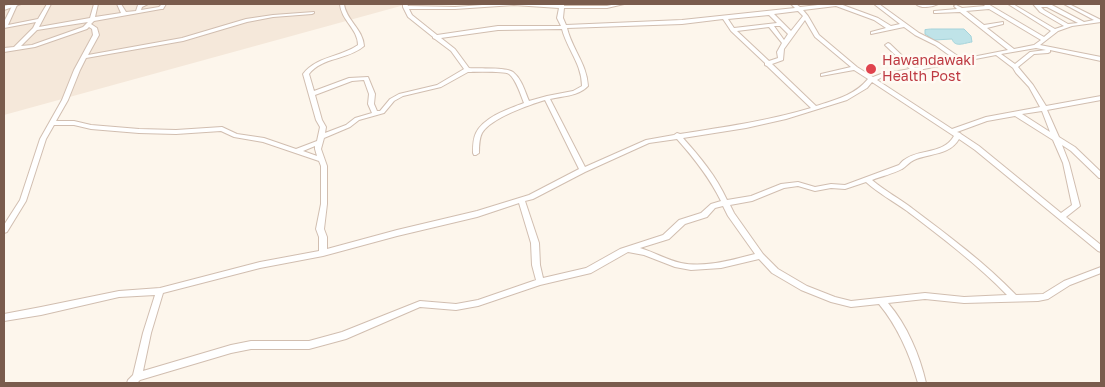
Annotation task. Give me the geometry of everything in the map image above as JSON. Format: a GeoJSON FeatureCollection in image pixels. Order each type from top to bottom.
{"type":"FeatureCollection","features":[{"type":"Feature","properties":{"kind":"street"},"geometry":{"type":"LineString","coordinates":[[4,27],[17,4]]}},
{"type":"Feature","properties":{"kind":"street"},"geometry":{"type":"LineString","coordinates":[[4,8],[17,4]]}},
{"type":"Feature","properties":{"kind":"street"},"geometry":{"type":"LineString","coordinates":[[16,48],[35,29],[49,4]]}},
{"type":"Feature","properties":{"kind":"street"},"geometry":{"type":"LineString","coordinates":[[4,50],[33,46],[81,30],[91,22],[96,4]]}},
{"type":"Feature","properties":{"kind":"street"},"geometry":{"type":"LineString","coordinates":[[119,4],[124,14]]}},
{"type":"Feature","properties":{"kind":"street"},"geometry":{"type":"LineString","coordinates":[[138,12],[140,6],[146,4]]}},
{"type":"Feature","properties":{"kind":"street"},"geometry":{"type":"LineString","coordinates":[[35,29],[91,22],[161,8],[164,4]]}},
{"type":"Feature","properties":{"kind":"street"},"geometry":{"type":"LineString","coordinates":[[323,253],[323,237],[320,229],[324,204],[322,160],[318,149],[323,127],[319,120],[307,71],[320,63],[340,57],[361,46],[362,42],[358,33],[342,12],[342,4]]}},
{"type":"Feature","properties":{"kind":"street"},"geometry":{"type":"LineString","coordinates":[[467,70],[453,50],[410,16],[405,5],[514,4],[607,6],[622,4]]}},
{"type":"Feature","properties":{"kind":"street"},"geometry":{"type":"LineString","coordinates":[[793,4],[806,16],[818,36],[855,68],[955,132],[1101,249]]}},
{"type":"Feature","properties":{"kind":"street"},"geometry":{"type":"LineString","coordinates":[[878,4],[904,25],[960,60]]}},
{"type":"Feature","properties":{"kind":"street"},"geometry":{"type":"LineString","coordinates":[[918,4],[922,6],[936,4]]}},
{"type":"Feature","properties":{"kind":"street"},"geometry":{"type":"LineString","coordinates":[[1010,4],[1055,31]]}},
{"type":"Feature","properties":{"kind":"street"},"geometry":{"type":"LineString","coordinates":[[1066,4],[1101,21]]}},
{"type":"Feature","properties":{"kind":"street"},"geometry":{"type":"LineString","coordinates":[[476,153],[478,134],[481,129],[505,114],[527,104],[577,92],[585,86],[583,70],[560,18],[562,5]]}},
{"type":"Feature","properties":{"kind":"street"},"geometry":{"type":"LineString","coordinates":[[435,37],[498,28],[675,22],[758,15],[839,5],[876,19],[890,28]]}},
{"type":"Feature","properties":{"kind":"street"},"geometry":{"type":"LineString","coordinates":[[936,12],[988,5],[1043,39]]}},
{"type":"Feature","properties":{"kind":"street"},"geometry":{"type":"LineString","coordinates":[[1037,5],[1042,12],[1068,26]]}},
{"type":"Feature","properties":{"kind":"street"},"geometry":{"type":"LineString","coordinates":[[1037,5],[1048,5],[1084,23]]}},
{"type":"Feature","properties":{"kind":"street"},"geometry":{"type":"LineString","coordinates":[[959,9],[1012,50]]}},
{"type":"Feature","properties":{"kind":"street"},"geometry":{"type":"LineString","coordinates":[[84,57],[183,39],[260,18],[312,13]]}},
{"type":"Feature","properties":{"kind":"street"},"geometry":{"type":"LineString","coordinates":[[770,13],[792,35]]}},
{"type":"Feature","properties":{"kind":"street"},"geometry":{"type":"LineString","coordinates":[[758,15],[784,42]]}},
{"type":"Feature","properties":{"kind":"street"},"geometry":{"type":"LineString","coordinates":[[767,64],[781,59],[780,52],[784,42],[792,35],[806,16]]}},
{"type":"Feature","properties":{"kind":"street"},"geometry":{"type":"LineString","coordinates":[[725,18],[733,30],[815,108]]}},
{"type":"Feature","properties":{"kind":"street"},"geometry":{"type":"LineString","coordinates":[[4,27],[39,20]]}},
{"type":"Feature","properties":{"kind":"street"},"geometry":{"type":"LineString","coordinates":[[1015,67],[1043,39],[1055,31],[1068,26],[1101,21]]}},
{"type":"Feature","properties":{"kind":"street"},"geometry":{"type":"LineString","coordinates":[[4,230],[23,201],[43,139],[69,93],[84,57],[96,35],[91,22]]}},
{"type":"Feature","properties":{"kind":"street"},"geometry":{"type":"LineString","coordinates":[[982,27],[1001,23]]}},
{"type":"Feature","properties":{"kind":"street"},"geometry":{"type":"LineString","coordinates":[[733,30],[780,24]]}},
{"type":"Feature","properties":{"kind":"street"},"geometry":{"type":"LineString","coordinates":[[873,33],[904,25]]}},
{"type":"Feature","properties":{"kind":"street"},"geometry":{"type":"LineString","coordinates":[[888,45],[913,69]]}},
{"type":"Feature","properties":{"kind":"street"},"geometry":{"type":"LineString","coordinates":[[4,317],[41,312],[119,294],[160,291],[260,265],[323,253],[422,226],[477,214],[521,200],[648,141],[757,124],[815,108],[845,99],[865,87],[871,80],[889,73],[1012,50],[1053,50],[1101,59]]}},
{"type":"Feature","properties":{"kind":"street"},"geometry":{"type":"LineString","coordinates":[[997,54],[1015,67],[1031,86],[1043,107],[1066,163],[1071,188],[1076,198],[1076,206],[1062,216]]}},
{"type":"Feature","properties":{"kind":"street"},"geometry":{"type":"LineString","coordinates":[[823,75],[855,68]]}},
{"type":"Feature","properties":{"kind":"street"},"geometry":{"type":"LineString","coordinates":[[299,150],[348,126],[357,119],[382,112],[397,97],[439,86],[467,70],[511,73],[518,82],[527,104]]}},
{"type":"Feature","properties":{"kind":"street"},"geometry":{"type":"LineString","coordinates":[[312,94],[351,79],[366,78],[372,94],[371,104],[375,114]]}},
{"type":"Feature","properties":{"kind":"street"},"geometry":{"type":"LineString","coordinates":[[547,98],[583,170]]}},
{"type":"Feature","properties":{"kind":"street"},"geometry":{"type":"LineString","coordinates":[[955,132],[986,119],[1043,107],[1064,106],[1101,98]]}},
{"type":"Feature","properties":{"kind":"street"},"geometry":{"type":"LineString","coordinates":[[1015,113],[1073,149],[1101,176]]}},
{"type":"Feature","properties":{"kind":"street"},"geometry":{"type":"LineString","coordinates":[[52,123],[74,123],[91,127],[139,131],[176,132],[222,129],[236,136],[264,140],[299,150],[322,160]]}},
{"type":"Feature","properties":{"kind":"street"},"geometry":{"type":"LineString","coordinates":[[134,380],[231,348],[251,345],[309,345],[343,336],[414,306],[428,304],[463,306],[540,282],[588,271],[623,252],[666,237],[682,222],[704,215],[713,206],[752,198],[790,185],[802,184],[815,189],[827,186],[845,187],[901,168],[904,163],[914,157],[946,149],[954,144],[955,132]]}},
{"type":"Feature","properties":{"kind":"street"},"geometry":{"type":"LineString","coordinates":[[677,135],[702,164],[760,256],[775,272],[820,295],[851,304],[925,296],[964,300],[1044,297],[1066,283],[1101,270]]}},
{"type":"Feature","properties":{"kind":"street"},"geometry":{"type":"LineString","coordinates":[[867,179],[878,190],[908,209],[970,256],[1015,299]]}},
{"type":"Feature","properties":{"kind":"street"},"geometry":{"type":"LineString","coordinates":[[521,200],[535,243],[536,265],[540,282]]}},
{"type":"Feature","properties":{"kind":"street"},"geometry":{"type":"LineString","coordinates":[[630,250],[648,252],[683,266],[725,264],[760,256]]}},
{"type":"Feature","properties":{"kind":"street"},"geometry":{"type":"LineString","coordinates":[[134,380],[160,291]]}},
{"type":"Feature","properties":{"kind":"street"},"geometry":{"type":"LineString","coordinates":[[881,301],[891,312],[913,354],[922,383]]}},
{"type":"Feature","properties":{"kind":"shaded area"},"geometry":{"type":"Polygon","coordinates":[[[4,4],[408,4],[4,115],[4,4]]]}},
{"type":"Feature","properties":{"kind":"water"},"geometry":{"type":"Polygon","coordinates":[[[964,29],[971,36],[972,42],[958,44],[953,42],[952,39],[934,40],[925,34],[925,30],[964,29]]]}},
{"type":"Feature","properties":{"kind":"place","name":"Hawandawaki Health Post"},"geometry":{"type":"Point","coordinates":[871,69]}}]}
